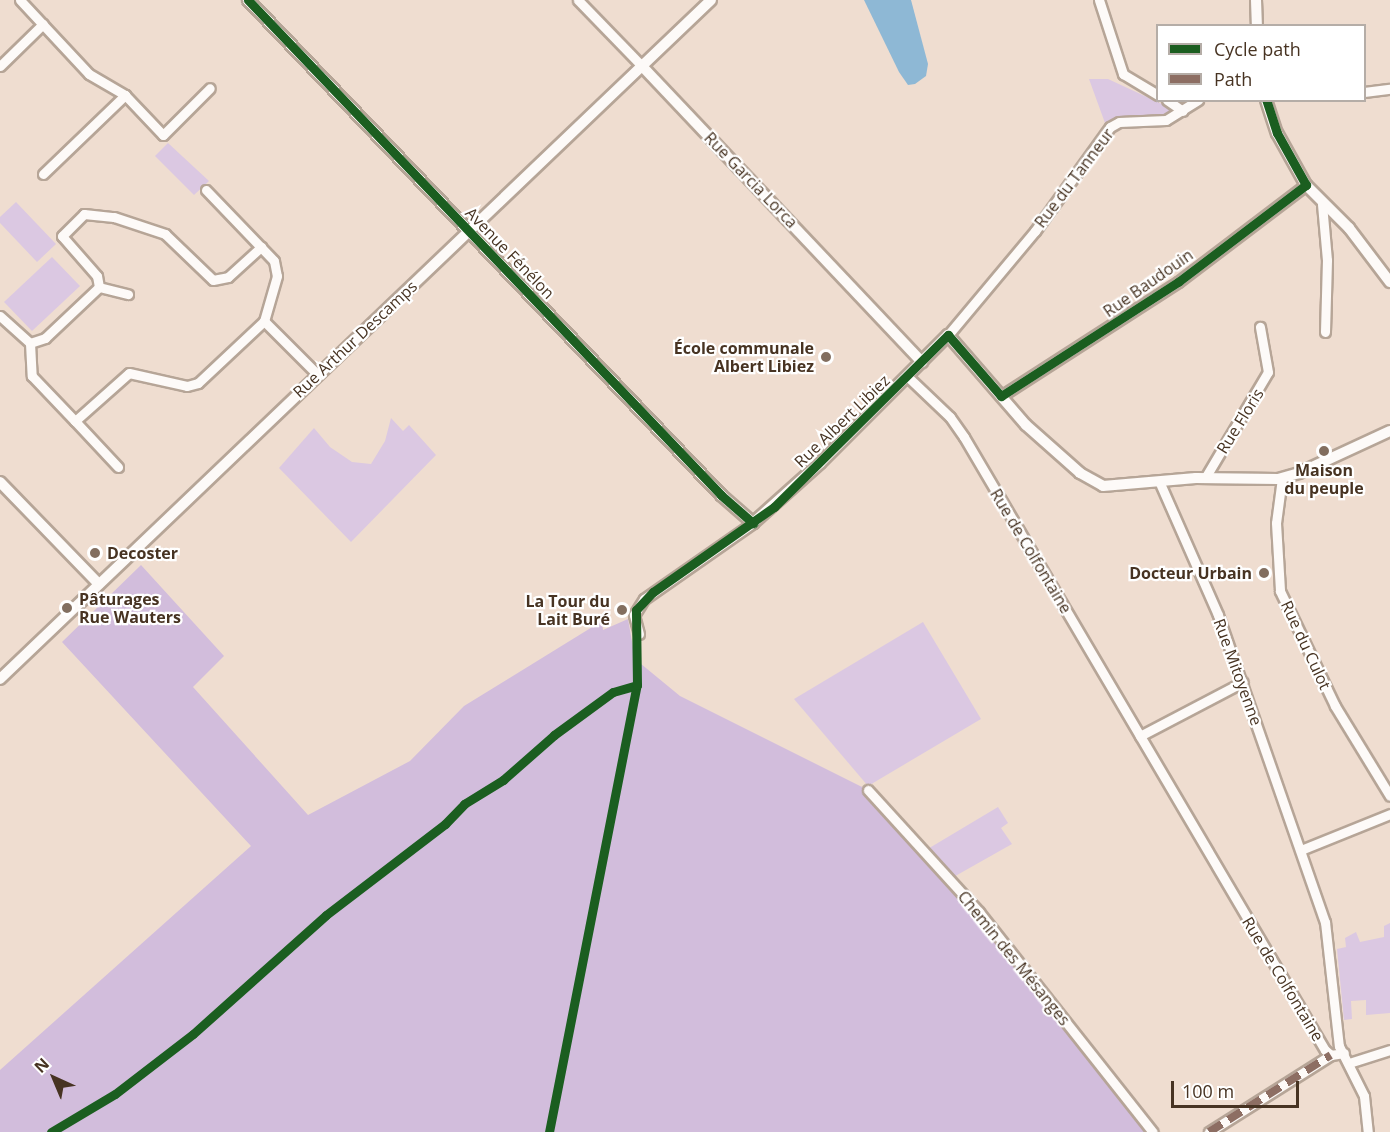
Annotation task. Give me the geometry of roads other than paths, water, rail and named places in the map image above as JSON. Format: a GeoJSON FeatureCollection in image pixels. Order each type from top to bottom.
{"type":"FeatureCollection","features":[{"type":"Feature","properties":{"kind":"street"},"geometry":{"type":"LineString","coordinates":[[20,0],[89,75],[125,95],[163,135],[210,88]]}},
{"type":"Feature","properties":{"kind":"street","name":"Avenue Fénélon"},"geometry":{"type":"LineString","coordinates":[[248,0],[721,495],[753,523]]}},
{"type":"Feature","properties":{"kind":"street","name":"Rue Garcia Lorca"},"geometry":{"type":"LineString","coordinates":[[578,0],[922,362]]}},
{"type":"Feature","properties":{"kind":"street","name":"Rue Arthur Descamps"},"geometry":{"type":"LineString","coordinates":[[0,679],[317,374],[471,232],[641,65],[711,0]]}},
{"type":"Feature","properties":{"kind":"street"},"geometry":{"type":"LineString","coordinates":[[1099,0],[1123,74],[1156,94]]}},
{"type":"Feature","properties":{"kind":"street"},"geometry":{"type":"LineString","coordinates":[[1256,0],[1257,24]]}},
{"type":"Feature","properties":{"kind":"street"},"geometry":{"type":"LineString","coordinates":[[0,66],[43,24]]}},
{"type":"Feature","properties":{"kind":"street"},"geometry":{"type":"LineString","coordinates":[[1366,92],[1390,89]]}},
{"type":"Feature","properties":{"kind":"street"},"geometry":{"type":"LineString","coordinates":[[43,174],[125,95]]}},
{"type":"Feature","properties":{"kind":"street"},"geometry":{"type":"LineString","coordinates":[[1170,102],[1183,111]]}},
{"type":"Feature","properties":{"kind":"street","name":"Rue du Tanneur"},"geometry":{"type":"LineString","coordinates":[[948,334],[1000,273],[1110,127],[1119,123],[1166,120],[1195,102]]}},
{"type":"Feature","properties":{"kind":"street"},"geometry":{"type":"LineString","coordinates":[[1267,102],[1282,142],[1306,184],[1322,204],[1349,228],[1390,282]]}},
{"type":"Feature","properties":{"kind":"street","name":"Rue Baudouin"},"geometry":{"type":"LineString","coordinates":[[1001,396],[1178,282],[1306,184]]}},
{"type":"Feature","properties":{"kind":"street"},"geometry":{"type":"LineString","coordinates":[[75,421],[129,374],[187,386],[198,383],[264,321],[278,271],[261,247],[206,190]]}},
{"type":"Feature","properties":{"kind":"street"},"geometry":{"type":"LineString","coordinates":[[1322,204],[1327,260],[1325,332]]}},
{"type":"Feature","properties":{"kind":"street"},"geometry":{"type":"LineString","coordinates":[[99,287],[96,276],[62,236],[89,212],[165,234],[213,280],[228,277],[261,247]]}},
{"type":"Feature","properties":{"kind":"street"},"geometry":{"type":"LineString","coordinates":[[99,287],[128,294]]}},
{"type":"Feature","properties":{"kind":"street"},"geometry":{"type":"LineString","coordinates":[[30,343],[45,339],[99,287]]}},
{"type":"Feature","properties":{"kind":"street"},"geometry":{"type":"LineString","coordinates":[[0,316],[30,343],[32,376],[118,467]]}},
{"type":"Feature","properties":{"kind":"street"},"geometry":{"type":"LineString","coordinates":[[264,321],[317,374]]}},
{"type":"Feature","properties":{"kind":"street","name":"Rue Floris"},"geometry":{"type":"LineString","coordinates":[[1205,478],[1268,372],[1260,327]]}},
{"type":"Feature","properties":{"kind":"street"},"geometry":{"type":"LineString","coordinates":[[948,334],[1026,425],[1093,482],[1119,487],[1159,481],[1205,478],[1282,478],[1390,431]]}},
{"type":"Feature","properties":{"kind":"street","name":"Rue Albert Libiez"},"geometry":{"type":"LineString","coordinates":[[753,523],[774,507],[908,377],[948,334]]}},
{"type":"Feature","properties":{"kind":"street","name":"Rue de Colfontaine"},"geometry":{"type":"LineString","coordinates":[[908,377],[950,417],[964,437],[1331,1055],[1344,1053]]}},
{"type":"Feature","properties":{"kind":"street","name":"Rue du Culot"},"geometry":{"type":"LineString","coordinates":[[1282,478],[1276,523],[1280,591],[1335,706],[1390,794]]}},
{"type":"Feature","properties":{"kind":"street","name":"Rue Mitoyenne"},"geometry":{"type":"LineString","coordinates":[[1159,481],[1218,615],[1325,922],[1340,1046],[1364,1096],[1368,1132]]}},
{"type":"Feature","properties":{"kind":"street"},"geometry":{"type":"LineString","coordinates":[[0,482],[99,584]]}},
{"type":"Feature","properties":{"kind":"street"},"geometry":{"type":"LineString","coordinates":[[639,634],[634,615],[644,598],[753,523]]}},
{"type":"Feature","properties":{"kind":"street"},"geometry":{"type":"LineString","coordinates":[[1140,736],[1243,682]]}},
{"type":"Feature","properties":{"kind":"street","name":"Chemin des Mésanges"},"geometry":{"type":"LineString","coordinates":[[868,790],[985,919],[1153,1132]]}},
{"type":"Feature","properties":{"kind":"street"},"geometry":{"type":"LineString","coordinates":[[1301,850],[1390,814]]}},
{"type":"Feature","properties":{"kind":"street"},"geometry":{"type":"LineString","coordinates":[[1349,1063],[1390,1050]]}},
{"type":"Feature","properties":{"kind":"street"},"geometry":{"type":"LineString","coordinates":[[1209,1132],[1331,1055]]}},
{"type":"Feature","properties":{"kind":"water"},"geometry":{"type":"Polygon","coordinates":[[[864,0],[911,0],[928,64],[926,76],[915,84],[908,85],[899,72],[864,0]]]}},
{"type":"Feature","properties":{"kind":"place","name":"École communale Albert Libiez"},"geometry":{"type":"Point","coordinates":[826,357]}},
{"type":"Feature","properties":{"kind":"place","name":"Maison du peuple"},"geometry":{"type":"Point","coordinates":[1324,451]}},
{"type":"Feature","properties":{"kind":"place","name":"Decoster"},"geometry":{"type":"Point","coordinates":[95,553]}},
{"type":"Feature","properties":{"kind":"place","name":"Docteur Urbain"},"geometry":{"type":"Point","coordinates":[1264,573]}},
{"type":"Feature","properties":{"kind":"place","name":"Pâturages Rue Wauters"},"geometry":{"type":"Point","coordinates":[67,608]}},
{"type":"Feature","properties":{"kind":"place","name":"La Tour du Lait Buré"},"geometry":{"type":"Point","coordinates":[622,610]}}]}
